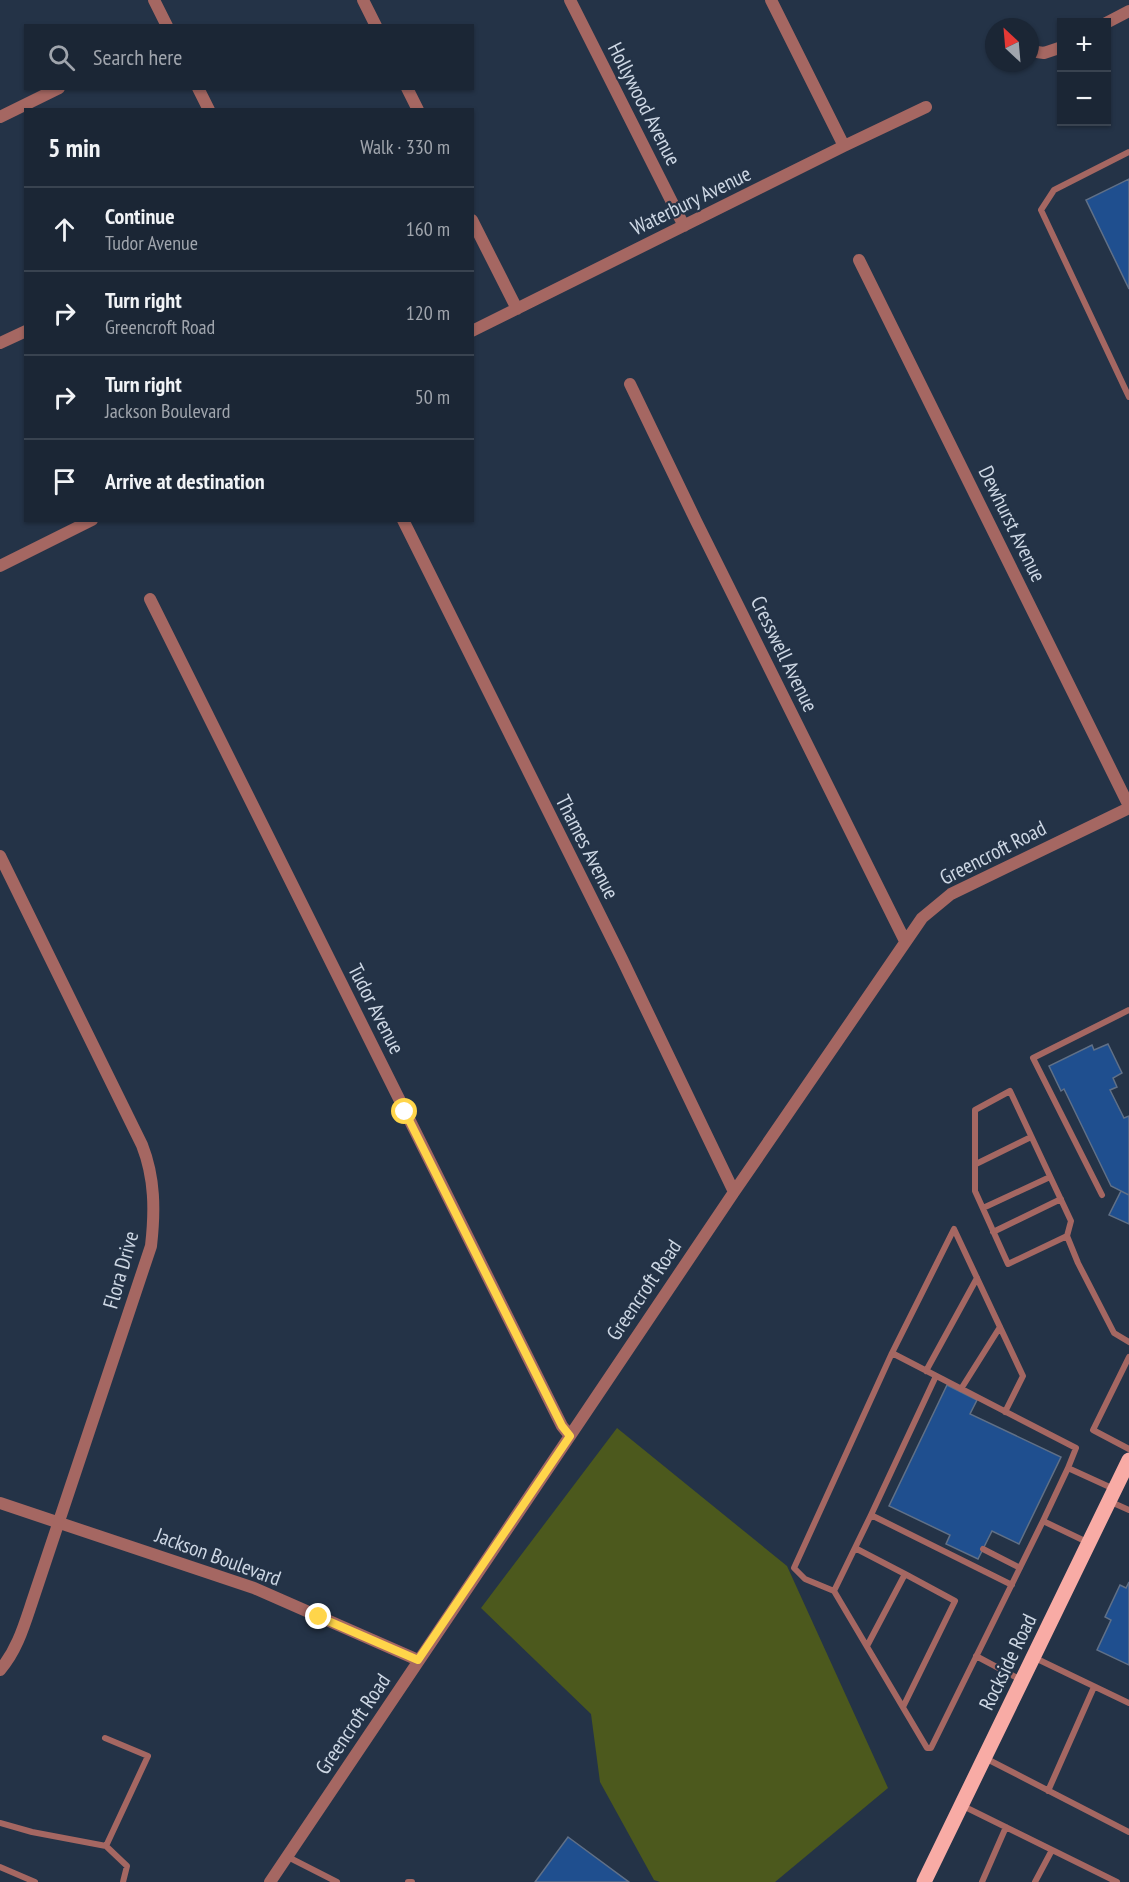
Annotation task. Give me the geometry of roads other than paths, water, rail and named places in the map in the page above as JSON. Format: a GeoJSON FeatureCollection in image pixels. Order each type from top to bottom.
{"type":"FeatureCollection","features":[{"type":"Feature","properties":{"kind":"main road","name":"Rockside Road"},"geometry":{"type":"LineString","coordinates":[[924,1882],[1129,1460]]}},
{"type":"Feature","properties":{"kind":"street"},"geometry":{"type":"LineString","coordinates":[[154,0],[166,24]]}},
{"type":"Feature","properties":{"kind":"street"},"geometry":{"type":"LineString","coordinates":[[363,0],[375,24]]}},
{"type":"Feature","properties":{"kind":"street","name":"Hollywood Avenue"},"geometry":{"type":"LineString","coordinates":[[570,0],[684,226]]}},
{"type":"Feature","properties":{"kind":"street"},"geometry":{"type":"LineString","coordinates":[[771,0],[844,146]]}},
{"type":"Feature","properties":{"kind":"street"},"geometry":{"type":"LineString","coordinates":[[1111,21],[1129,11]]}},
{"type":"Feature","properties":{"kind":"street"},"geometry":{"type":"LineString","coordinates":[[1039,52],[1057,48]]}},
{"type":"Feature","properties":{"kind":"street"},"geometry":{"type":"LineString","coordinates":[[0,117],[55,90]]}},
{"type":"Feature","properties":{"kind":"street"},"geometry":{"type":"LineString","coordinates":[[199,90],[208,108]]}},
{"type":"Feature","properties":{"kind":"street"},"geometry":{"type":"LineString","coordinates":[[408,90],[417,108]]}},
{"type":"Feature","properties":{"kind":"street","name":"Waterbury Avenue"},"geometry":{"type":"LineString","coordinates":[[474,330],[926,107]]}},
{"type":"Feature","properties":{"kind":"street"},"geometry":{"type":"LineString","coordinates":[[474,224],[517,309]]}},
{"type":"Feature","properties":{"kind":"street","name":"Dewhurst Avenue"},"geometry":{"type":"LineString","coordinates":[[860,260],[1129,807]]}},
{"type":"Feature","properties":{"kind":"street"},"geometry":{"type":"LineString","coordinates":[[0,343],[24,332]]}},
{"type":"Feature","properties":{"kind":"street","name":"Cresswell Avenue"},"geometry":{"type":"LineString","coordinates":[[630,384],[905,941]]}},
{"type":"Feature","properties":{"kind":"street"},"geometry":{"type":"LineString","coordinates":[[0,566],[88,522]]}},
{"type":"Feature","properties":{"kind":"street","name":"Thames Avenue"},"geometry":{"type":"LineString","coordinates":[[404,522],[622,959],[734,1192]]}},
{"type":"Feature","properties":{"kind":"street","name":"Tudor Avenue"},"geometry":{"type":"LineString","coordinates":[[150,599],[562,1426],[570,1436]]}},
{"type":"Feature","properties":{"kind":"street","name":"Greencroft Road"},"geometry":{"type":"LineString","coordinates":[[270,1882],[734,1192],[922,918],[951,894],[1129,807]]}},
{"type":"Feature","properties":{"kind":"street","name":"Flora Drive"},"geometry":{"type":"LineString","coordinates":[[0,856],[142,1145],[152,1179],[154,1219],[151,1246],[59,1522],[18,1641],[0,1670]]}},
{"type":"Feature","properties":{"kind":"street","name":"Jackson Boulevard"},"geometry":{"type":"LineString","coordinates":[[0,1503],[254,1588],[418,1660]]}},
{"type":"Feature","properties":{"kind":"lane"},"geometry":{"type":"LineString","coordinates":[[1129,152],[1054,190],[1041,210],[1129,397]]}},
{"type":"Feature","properties":{"kind":"lane"},"geometry":{"type":"LineString","coordinates":[[1102,1195],[1033,1058],[1129,1010]]}},
{"type":"Feature","properties":{"kind":"lane"},"geometry":{"type":"LineString","coordinates":[[1067,1236],[1008,1264],[975,1191],[975,1110],[1010,1091],[1071,1221],[1067,1236],[1078,1263],[1114,1333],[1129,1342]]}},
{"type":"Feature","properties":{"kind":"lane"},"geometry":{"type":"LineString","coordinates":[[976,1164],[1031,1137]]}},
{"type":"Feature","properties":{"kind":"lane"},"geometry":{"type":"LineString","coordinates":[[983,1208],[1050,1177]]}},
{"type":"Feature","properties":{"kind":"lane"},"geometry":{"type":"LineString","coordinates":[[993,1232],[1061,1199]]}},
{"type":"Feature","properties":{"kind":"lane"},"geometry":{"type":"LineString","coordinates":[[892,1353],[1005,1412],[1076,1448],[1012,1585],[931,1748],[927,1748],[834,1591],[805,1579],[794,1568],[892,1353],[954,1229],[1023,1376],[1005,1412]]}},
{"type":"Feature","properties":{"kind":"lane"},"geometry":{"type":"LineString","coordinates":[[926,1371],[977,1278]]}},
{"type":"Feature","properties":{"kind":"lane"},"geometry":{"type":"LineString","coordinates":[[961,1389],[1000,1327]]}},
{"type":"Feature","properties":{"kind":"lane"},"geometry":{"type":"LineString","coordinates":[[1129,1357],[1093,1430],[1129,1449]]}},
{"type":"Feature","properties":{"kind":"lane"},"geometry":{"type":"LineString","coordinates":[[834,1591],[936,1376]]}},
{"type":"Feature","properties":{"kind":"lane"},"geometry":{"type":"LineString","coordinates":[[1068,1468],[1112,1495],[1129,1510]]}},
{"type":"Feature","properties":{"kind":"lane"},"geometry":{"type":"LineString","coordinates":[[871,1515],[1012,1585]]}},
{"type":"Feature","properties":{"kind":"lane"},"geometry":{"type":"LineString","coordinates":[[1043,1521],[1089,1542]]}},
{"type":"Feature","properties":{"kind":"lane"},"geometry":{"type":"LineString","coordinates":[[855,1548],[955,1601],[903,1707]]}},
{"type":"Feature","properties":{"kind":"lane"},"geometry":{"type":"LineString","coordinates":[[983,1549],[1020,1568]]}},
{"type":"Feature","properties":{"kind":"lane"},"geometry":{"type":"LineString","coordinates":[[867,1646],[905,1574]]}},
{"type":"Feature","properties":{"kind":"lane"},"geometry":{"type":"LineString","coordinates":[[976,1656],[1022,1680]]}},
{"type":"Feature","properties":{"kind":"lane"},"geometry":{"type":"LineString","coordinates":[[1033,1657],[1129,1703]]}},
{"type":"Feature","properties":{"kind":"lane"},"geometry":{"type":"LineString","coordinates":[[1048,1791],[1094,1687]]}},
{"type":"Feature","properties":{"kind":"lane"},"geometry":{"type":"LineString","coordinates":[[105,1738],[148,1756],[106,1846]]}},
{"type":"Feature","properties":{"kind":"lane"},"geometry":{"type":"LineString","coordinates":[[984,1758],[1129,1832]]}},
{"type":"Feature","properties":{"kind":"lane"},"geometry":{"type":"LineString","coordinates":[[961,1805],[1117,1882]]}},
{"type":"Feature","properties":{"kind":"lane"},"geometry":{"type":"LineString","coordinates":[[0,1823],[32,1832],[106,1846],[127,1866],[123,1882]]}},
{"type":"Feature","properties":{"kind":"lane"},"geometry":{"type":"LineString","coordinates":[[982,1882],[1006,1827]]}},
{"type":"Feature","properties":{"kind":"lane"},"geometry":{"type":"LineString","coordinates":[[1035,1882],[1052,1850]]}},
{"type":"Feature","properties":{"kind":"lane"},"geometry":{"type":"LineString","coordinates":[[288,1857],[337,1882]]}},
{"type":"Feature","properties":{"kind":"lane"},"geometry":{"type":"LineString","coordinates":[[0,1867],[35,1882]]}}]}
